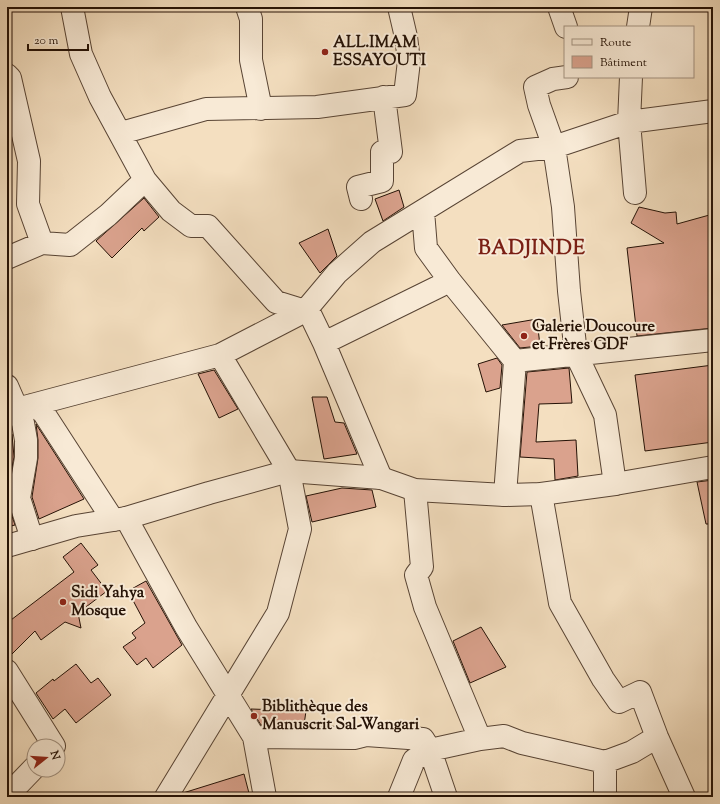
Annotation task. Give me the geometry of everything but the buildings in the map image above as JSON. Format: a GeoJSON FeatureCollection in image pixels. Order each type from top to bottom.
{"type":"FeatureCollection","features":[{"type":"Feature","properties":{"kind":"street"},"geometry":{"type":"LineString","coordinates":[[72,7],[81,54],[100,97],[145,180],[171,211],[191,226],[208,226],[276,302],[305,311],[311,316],[324,343],[381,478]]}},
{"type":"Feature","properties":{"kind":"street"},"geometry":{"type":"LineString","coordinates":[[247,7],[251,20],[251,60],[261,109]]}},
{"type":"Feature","properties":{"kind":"street"},"geometry":{"type":"LineString","coordinates":[[120,133],[206,109],[317,108],[405,95],[409,61],[400,7]]}},
{"type":"Feature","properties":{"kind":"street"},"geometry":{"type":"LineString","coordinates":[[560,7],[566,26]]}},
{"type":"Feature","properties":{"kind":"street"},"geometry":{"type":"LineString","coordinates":[[638,26],[641,7]]}},
{"type":"Feature","properties":{"kind":"street"},"geometry":{"type":"LineString","coordinates":[[7,74],[10,78],[29,161],[28,204],[42,243]]}},
{"type":"Feature","properties":{"kind":"street"},"geometry":{"type":"LineString","coordinates":[[564,77],[553,79],[535,87],[539,106],[554,147],[563,207],[569,291],[576,354],[605,415],[615,484]]}},
{"type":"Feature","properties":{"kind":"street"},"geometry":{"type":"LineString","coordinates":[[631,78],[629,122],[635,193]]}},
{"type":"Feature","properties":{"kind":"street"},"geometry":{"type":"LineString","coordinates":[[361,199],[358,187],[382,180],[382,152],[390,152],[384,97]]}},
{"type":"Feature","properties":{"kind":"street"},"geometry":{"type":"LineString","coordinates":[[19,408],[220,355],[305,311],[336,272],[372,242],[520,150],[554,147],[629,122],[713,111]]}},
{"type":"Feature","properties":{"kind":"street"},"geometry":{"type":"LineString","coordinates":[[7,258],[42,243],[70,245],[108,215],[145,180]]}},
{"type":"Feature","properties":{"kind":"street"},"geometry":{"type":"LineString","coordinates":[[423,211],[426,248],[450,281],[515,361],[505,495]]}},
{"type":"Feature","properties":{"kind":"street"},"geometry":{"type":"LineString","coordinates":[[324,343],[450,281]]}},
{"type":"Feature","properties":{"kind":"street"},"geometry":{"type":"LineString","coordinates":[[515,361],[713,340]]}},
{"type":"Feature","properties":{"kind":"street"},"geometry":{"type":"LineString","coordinates":[[166,797],[278,614],[300,529],[289,471],[220,355]]}},
{"type":"Feature","properties":{"kind":"street"},"geometry":{"type":"LineString","coordinates":[[7,386],[19,408],[26,440],[26,458],[19,498],[32,539]]}},
{"type":"Feature","properties":{"kind":"street"},"geometry":{"type":"LineString","coordinates":[[19,408],[43,412],[119,519],[229,694],[254,737],[265,797]]}},
{"type":"Feature","properties":{"kind":"street"},"geometry":{"type":"LineString","coordinates":[[7,546],[76,526],[119,519],[209,492],[289,471],[381,478],[415,490],[505,495],[541,494],[615,484],[713,467]]}},
{"type":"Feature","properties":{"kind":"street"},"geometry":{"type":"LineString","coordinates":[[415,490],[422,566],[416,575],[425,607],[480,740]]}},
{"type":"Feature","properties":{"kind":"street"},"geometry":{"type":"LineString","coordinates":[[541,494],[560,603],[603,679],[619,702],[640,692],[684,797]]}},
{"type":"Feature","properties":{"kind":"street"},"geometry":{"type":"LineString","coordinates":[[7,671],[49,738]]}},
{"type":"Feature","properties":{"kind":"street"},"geometry":{"type":"LineString","coordinates":[[254,737],[354,738],[366,735],[423,739],[430,750],[446,797]]}},
{"type":"Feature","properties":{"kind":"street"},"geometry":{"type":"LineString","coordinates":[[399,797],[414,760],[430,750],[504,736],[522,743],[605,762],[632,752],[658,737]]}},
{"type":"Feature","properties":{"kind":"street"},"geometry":{"type":"LineString","coordinates":[[605,762],[605,797]]}},
{"type":"Feature","properties":{"kind":"street"},"geometry":{"type":"LineString","coordinates":[[7,796],[26,776]]}},
{"type":"Feature","properties":{"kind":"place","name":"ALL.IMAM ESSAYOUTI"},"geometry":{"type":"Point","coordinates":[325,52]}},
{"type":"Feature","properties":{"kind":"place","name":"Galerie Doucoure et Frères GDF"},"geometry":{"type":"Point","coordinates":[524,336]}},
{"type":"Feature","properties":{"kind":"place","name":"Sidi Yahya Mosque"},"geometry":{"type":"Point","coordinates":[63,602]}},
{"type":"Feature","properties":{"kind":"place","name":"Biblithèque des Manuscrit Sal-Wangari"},"geometry":{"type":"Point","coordinates":[254,716]}},
{"type":"Feature","properties":{"kind":"district","name":"BADJINDE"},"geometry":{"type":"Point","coordinates":[532,249]}}]}
